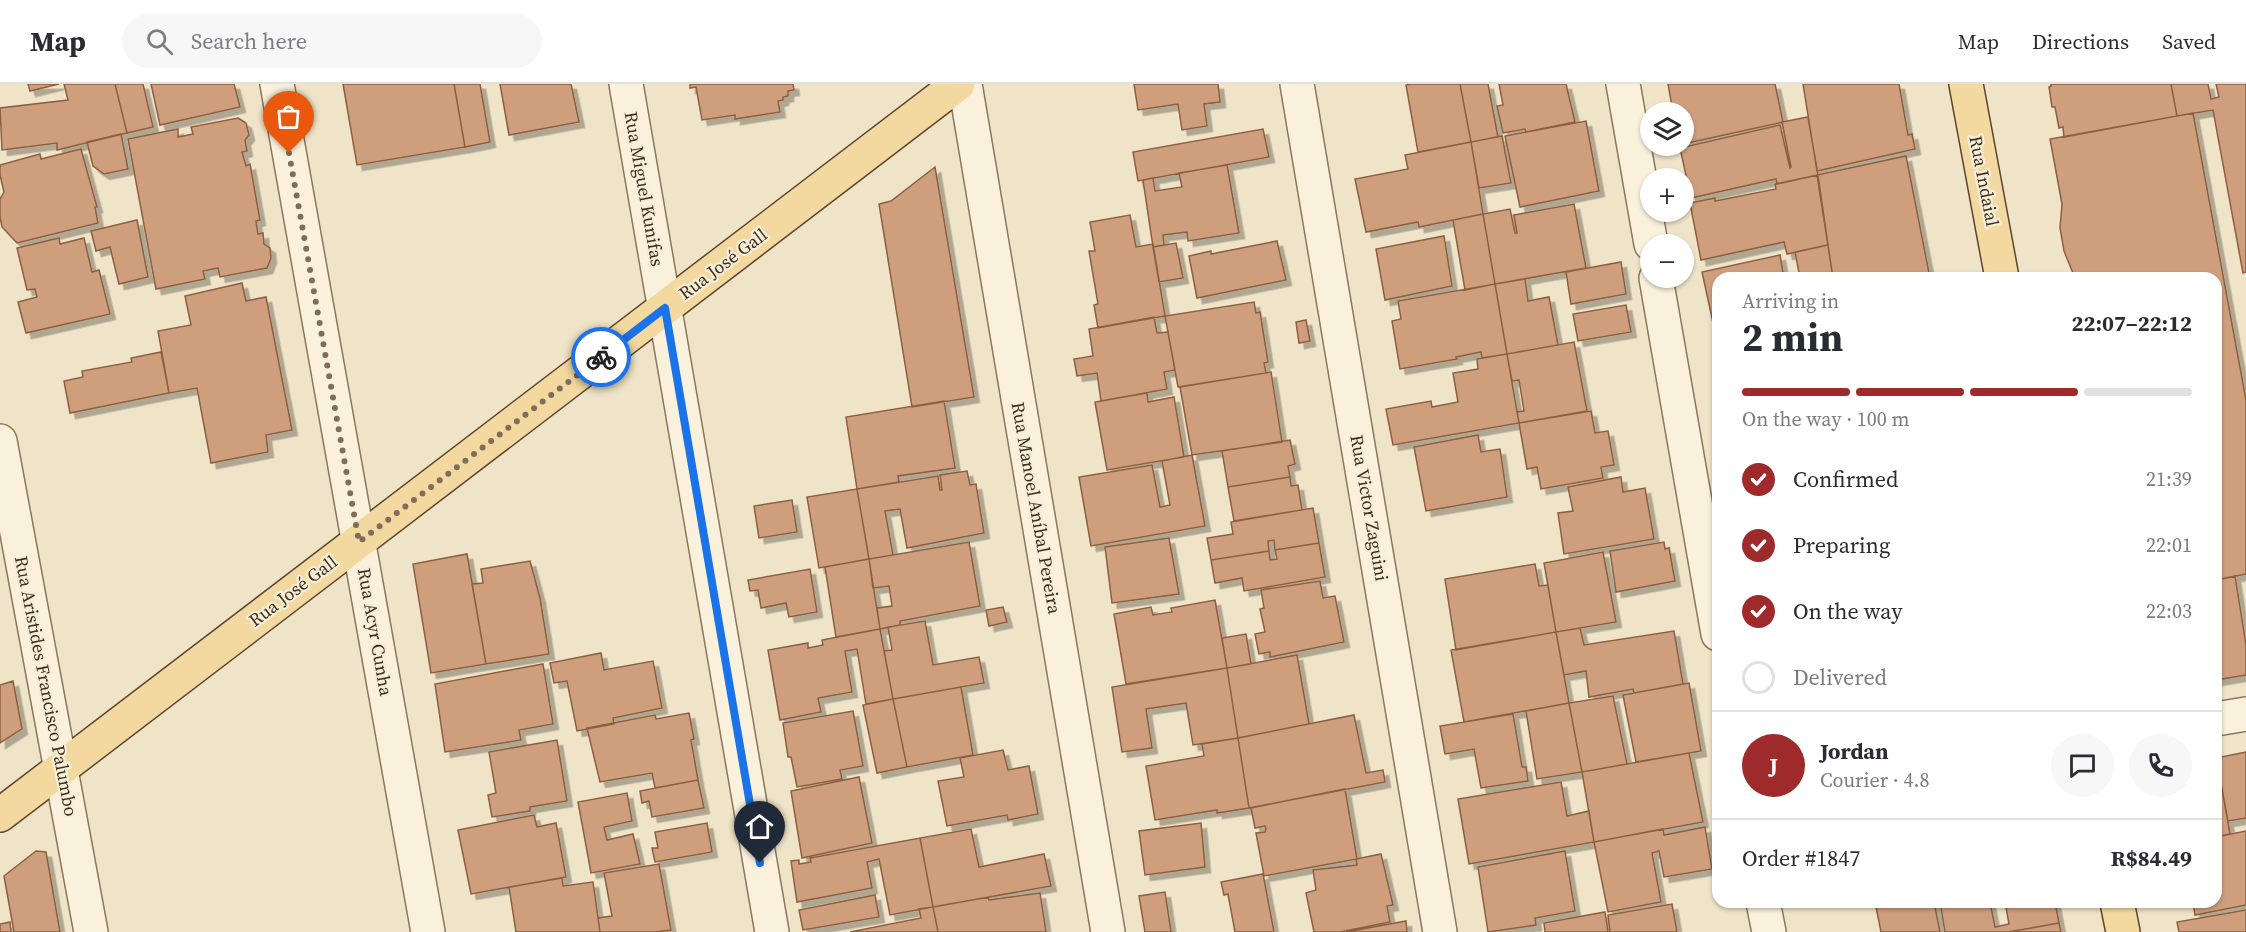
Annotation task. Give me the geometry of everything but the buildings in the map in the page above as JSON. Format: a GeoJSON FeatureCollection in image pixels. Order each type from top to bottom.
{"type":"FeatureCollection","features":[{"type":"Feature","properties":{"kind":"main road","name":"Rua José Gall"},"geometry":{"type":"LineString","coordinates":[[0,815],[958,84]]}},
{"type":"Feature","properties":{"kind":"main road","name":"Rua Indaial"},"geometry":{"type":"LineString","coordinates":[[1966,84],[2001,272]]}},
{"type":"Feature","properties":{"kind":"main road"},"geometry":{"type":"LineString","coordinates":[[2119,908],[2123,932]]}},
{"type":"Feature","properties":{"kind":"street","name":"Rua Acyr Cunha"},"geometry":{"type":"LineString","coordinates":[[277,84],[428,932]]}},
{"type":"Feature","properties":{"kind":"street","name":"Rua Miguel Kunifas"},"geometry":{"type":"LineString","coordinates":[[626,84],[772,932]]}},
{"type":"Feature","properties":{"kind":"street","name":"Rua Manoel Aníbal Pereira"},"geometry":{"type":"LineString","coordinates":[[965,84],[1108,932]]}},
{"type":"Feature","properties":{"kind":"street","name":"Rua Victor Zaguini"},"geometry":{"type":"LineString","coordinates":[[1297,84],[1440,932]]}},
{"type":"Feature","properties":{"kind":"street"},"geometry":{"type":"LineString","coordinates":[[1623,84],[1649,234]]}},
{"type":"Feature","properties":{"kind":"street"},"geometry":{"type":"LineString","coordinates":[[1658,288],[1712,600]]}},
{"type":"Feature","properties":{"kind":"street","name":"Rua Aristides Francisco Palumbo"},"geometry":{"type":"LineString","coordinates":[[0,441],[91,932]]}},
{"type":"Feature","properties":{"kind":"street"},"geometry":{"type":"LineString","coordinates":[[2222,718],[2246,714]]}},
{"type":"Feature","properties":{"kind":"street"},"geometry":{"type":"LineString","coordinates":[[1764,908],[1768,932]]}},
{"type":"Feature","properties":{"kind":"way so far"},"geometry":{"type":"LineString","coordinates":[[289,153],[359,542],[601,357]]}},
{"type":"Feature","properties":{"kind":"route"},"geometry":{"type":"LineString","coordinates":[[601,357],[665,308],[760,863]]}}]}
